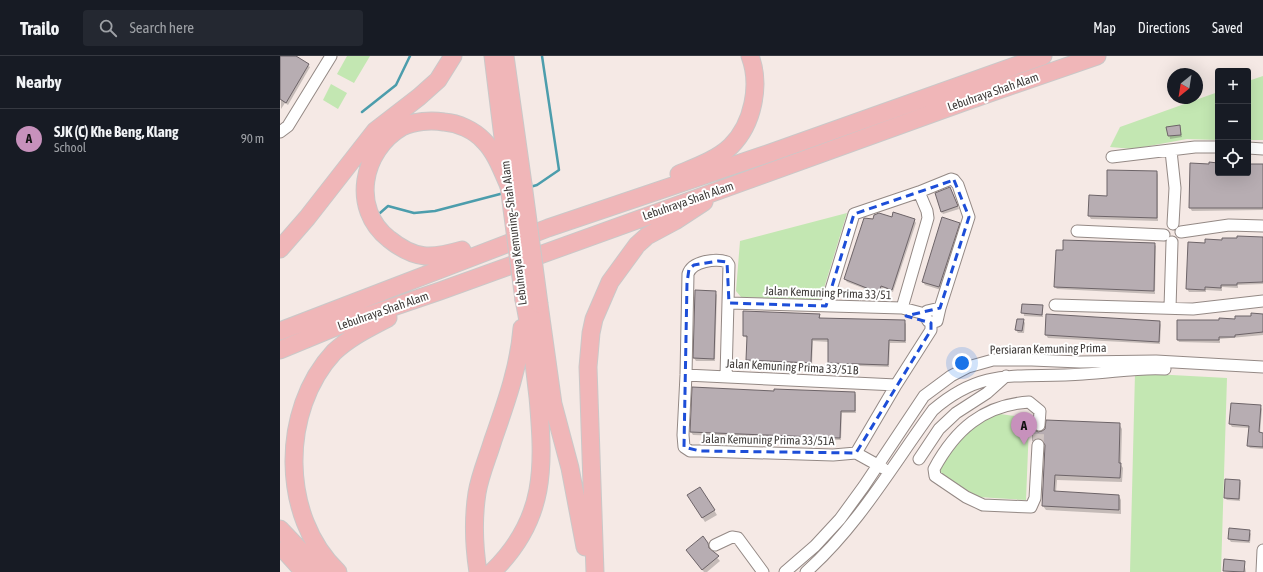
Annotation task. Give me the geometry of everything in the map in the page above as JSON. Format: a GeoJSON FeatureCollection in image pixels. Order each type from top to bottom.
{"type":"FeatureCollection","features":[{"type":"Feature","properties":{"kind":"highway"},"geometry":{"type":"LineString","coordinates":[[280,249],[307,218],[375,131],[419,97],[438,80],[454,56]]}},
{"type":"Feature","properties":{"kind":"highway","name":"Lebuhraya Kemuning–Shah Alam"},"geometry":{"type":"LineString","coordinates":[[493,56],[516,185],[532,302],[553,404],[587,516],[590,572]]}},
{"type":"Feature","properties":{"kind":"highway","name":"Lebuhraya Kemuning–Shah Alam"},"geometry":{"type":"LineString","coordinates":[[505,56],[511,96],[516,185]]}},
{"type":"Feature","properties":{"kind":"highway"},"geometry":{"type":"LineString","coordinates":[[511,96],[513,56]]}},
{"type":"Feature","properties":{"kind":"highway"},"geometry":{"type":"LineString","coordinates":[[623,204],[655,182],[688,170],[717,156],[731,146],[748,119],[754,98],[754,76],[750,56]]}},
{"type":"Feature","properties":{"kind":"highway","name":"Lebuhraya Shah Alam"},"geometry":{"type":"LineString","coordinates":[[280,331],[490,250],[1043,56]]}},
{"type":"Feature","properties":{"kind":"highway","name":"Lebuhraya Shah Alam"},"geometry":{"type":"LineString","coordinates":[[280,350],[343,324],[440,292],[577,241],[964,102],[1097,56]]}},
{"type":"Feature","properties":{"kind":"highway"},"geometry":{"type":"LineString","coordinates":[[490,250],[464,250],[440,256],[426,257],[417,256],[398,247],[384,236],[372,219],[366,204],[364,190],[366,172],[371,160],[381,144],[392,134],[403,127],[433,120],[450,122],[477,134],[485,141],[516,185]]}},
{"type":"Feature","properties":{"kind":"highway"},"geometry":{"type":"LineString","coordinates":[[596,572],[587,516],[588,367],[591,333],[599,305],[623,262],[647,236],[675,221],[725,189]]}},
{"type":"Feature","properties":{"kind":"highway"},"geometry":{"type":"LineString","coordinates":[[338,572],[328,564],[312,542],[299,517],[292,494],[289,476],[288,450],[300,406],[309,385],[321,368],[346,341],[440,292]]}},
{"type":"Feature","properties":{"kind":"highway"},"geometry":{"type":"LineString","coordinates":[[492,572],[508,555],[525,528],[536,502],[541,477],[540,422],[529,324],[532,302]]}},
{"type":"Feature","properties":{"kind":"highway","name":"Lebuhraya Kemuning–Shah Alam"},"geometry":{"type":"LineString","coordinates":[[478,572],[475,546],[475,517],[478,492],[520,354],[532,302]]}},
{"type":"Feature","properties":{"kind":"highway"},"geometry":{"type":"LineString","coordinates":[[508,572],[519,560],[533,538],[548,501],[553,464],[553,404]]}},
{"type":"Feature","properties":{"kind":"highway"},"geometry":{"type":"LineString","coordinates":[[280,529],[321,572]]}},
{"type":"Feature","properties":{"kind":"highway"},"geometry":{"type":"LineString","coordinates":[[280,544],[304,572]]}},
{"type":"Feature","properties":{"kind":"street"},"geometry":{"type":"LineString","coordinates":[[283,127],[328,57]]}},
{"type":"Feature","properties":{"kind":"street"},"geometry":{"type":"LineString","coordinates":[[1112,157],[1215,147]]}},
{"type":"Feature","properties":{"kind":"street"},"geometry":{"type":"LineString","coordinates":[[1251,148],[1263,149]]}},
{"type":"Feature","properties":{"kind":"street"},"geometry":{"type":"LineString","coordinates":[[1171,151],[1174,188],[1173,224]]}},
{"type":"Feature","properties":{"kind":"street"},"geometry":{"type":"LineString","coordinates":[[826,306],[853,216],[857,212],[919,192],[948,180],[954,180],[958,185],[969,217],[940,308],[929,310],[928,318],[931,330],[896,384],[856,453],[890,472]]}},
{"type":"Feature","properties":{"kind":"street"},"geometry":{"type":"LineString","coordinates":[[902,308],[928,218],[919,192]]}},
{"type":"Feature","properties":{"kind":"street"},"geometry":{"type":"LineString","coordinates":[[1077,231],[1168,238],[1179,239],[1181,232],[1178,226],[1173,224],[1166,227],[1168,238],[1170,308]]}},
{"type":"Feature","properties":{"kind":"street"},"geometry":{"type":"LineString","coordinates":[[1181,232],[1229,225],[1263,226]]}},
{"type":"Feature","properties":{"kind":"street"},"geometry":{"type":"LineString","coordinates":[[686,375],[687,283],[689,270],[699,264],[718,261],[727,262],[729,271],[726,376]]}},
{"type":"Feature","properties":{"kind":"street"},"geometry":{"type":"LineString","coordinates":[[1055,305],[1193,310],[1263,301]]}},
{"type":"Feature","properties":{"kind":"street","name":"Jalan Kemuning Prima 33/51"},"geometry":{"type":"LineString","coordinates":[[729,303],[902,308],[928,318]]}},
{"type":"Feature","properties":{"kind":"street","name":"Persiaran Kemuning Prima"},"geometry":{"type":"LineString","coordinates":[[785,572],[815,546],[840,519],[924,396],[945,380],[968,367],[993,360],[1094,362],[1156,361],[1263,367]]}},
{"type":"Feature","properties":{"kind":"street"},"geometry":{"type":"LineString","coordinates":[[1094,362],[1094,373]]}},
{"type":"Feature","properties":{"kind":"street","name":"Persiaran Kemuning Prima"},"geometry":{"type":"LineString","coordinates":[[806,572],[826,554],[855,521],[934,410],[950,396],[968,386],[990,378],[1006,376],[1094,373],[1156,368],[1263,374]]}},
{"type":"Feature","properties":{"kind":"street","name":"Jalan Kemuning Prima 33/51B"},"geometry":{"type":"LineString","coordinates":[[686,375],[896,384]]}},
{"type":"Feature","properties":{"kind":"street","name":"Jalan Kemuning Prima 33/51A"},"geometry":{"type":"LineString","coordinates":[[686,375],[683,443],[690,451],[833,455],[856,453]]}},
{"type":"Feature","properties":{"kind":"street"},"geometry":{"type":"LineString","coordinates":[[919,459],[939,429],[956,413],[987,393],[1006,376]]}},
{"type":"Feature","properties":{"kind":"street"},"geometry":{"type":"LineString","coordinates":[[1038,445],[1035,498],[1031,507],[983,505],[942,483],[935,476],[934,468],[957,434],[984,415],[1013,403],[1029,402],[1040,411],[1039,425]]}},
{"type":"Feature","properties":{"kind":"street"},"geometry":{"type":"LineString","coordinates":[[904,451],[934,468]]}},
{"type":"Feature","properties":{"kind":"street"},"geometry":{"type":"LineString","coordinates":[[715,545],[735,536],[741,541],[761,569]]}},
{"type":"Feature","properties":{"kind":"street"},"geometry":{"type":"LineString","coordinates":[[1262,572],[1263,550]]}},
{"type":"Feature","properties":{"kind":"highlighted area"},"geometry":{"type":"Polygon","coordinates":[[[954,180],[969,217],[940,308],[906,316],[931,323],[931,330],[856,453],[700,451],[684,447],[687,283],[689,269],[694,265],[718,261],[727,262],[729,303],[826,306],[854,214],[954,180]]]}},
{"type":"Feature","properties":{"kind":"green space"},"geometry":{"type":"Polygon","coordinates":[[[347,56],[370,56],[354,83],[337,74],[347,56]]]}},
{"type":"Feature","properties":{"kind":"green space"},"geometry":{"type":"Polygon","coordinates":[[[1263,76],[1263,140],[1251,140],[1251,80],[1263,76]]]}},
{"type":"Feature","properties":{"kind":"green space"},"geometry":{"type":"Polygon","coordinates":[[[331,84],[347,93],[338,109],[323,100],[331,84]]]}},
{"type":"Feature","properties":{"kind":"green space"},"geometry":{"type":"Polygon","coordinates":[[[1215,93],[1215,140],[1187,139],[1133,149],[1110,147],[1120,127],[1184,104],[1203,104],[1203,97],[1215,93]]]}},
{"type":"Feature","properties":{"kind":"green space"},"geometry":{"type":"Polygon","coordinates":[[[847,213],[821,298],[816,300],[741,297],[736,291],[740,241],[847,213]]]}},
{"type":"Feature","properties":{"kind":"green space"},"geometry":{"type":"Polygon","coordinates":[[[1135,373],[1227,378],[1221,572],[1130,572],[1135,373]]]}},
{"type":"Feature","properties":{"kind":"green space"},"geometry":{"type":"Polygon","coordinates":[[[993,413],[1021,417],[1021,425],[1029,425],[1026,500],[978,497],[930,468],[952,438],[993,413]]]}},
{"type":"Feature","properties":{"kind":"building"},"geometry":{"type":"Polygon","coordinates":[[[280,56],[296,56],[309,64],[286,103],[280,99],[280,56]]]}},
{"type":"Feature","properties":{"kind":"building"},"geometry":{"type":"Polygon","coordinates":[[[1180,125],[1181,135],[1168,136],[1166,127],[1180,125]]]}},
{"type":"Feature","properties":{"kind":"building"},"geometry":{"type":"Polygon","coordinates":[[[1209,162],[1215,163],[1215,176],[1251,176],[1251,164],[1263,164],[1263,208],[1189,208],[1190,163],[1209,164],[1209,162]]]}},
{"type":"Feature","properties":{"kind":"building"},"geometry":{"type":"Polygon","coordinates":[[[1107,170],[1157,171],[1157,218],[1088,216],[1089,195],[1107,196],[1107,170]]]}},
{"type":"Feature","properties":{"kind":"building"},"geometry":{"type":"Polygon","coordinates":[[[950,187],[958,206],[941,212],[935,193],[950,187]]]}},
{"type":"Feature","properties":{"kind":"building"},"geometry":{"type":"Polygon","coordinates":[[[893,212],[915,219],[892,290],[881,286],[879,293],[844,279],[864,218],[873,219],[874,215],[879,213],[892,217],[893,212]]]}},
{"type":"Feature","properties":{"kind":"building"},"geometry":{"type":"Polygon","coordinates":[[[942,217],[960,223],[939,287],[922,282],[942,217]]]}},
{"type":"Feature","properties":{"kind":"building"},"geometry":{"type":"Polygon","coordinates":[[[1237,236],[1263,237],[1263,282],[1221,285],[1221,288],[1205,287],[1205,290],[1186,289],[1188,242],[1205,243],[1205,239],[1222,240],[1222,238],[1237,238],[1237,236]]]}},
{"type":"Feature","properties":{"kind":"building"},"geometry":{"type":"Polygon","coordinates":[[[1063,240],[1155,243],[1154,291],[1054,287],[1056,250],[1063,250],[1063,240]]]}},
{"type":"Feature","properties":{"kind":"building"},"geometry":{"type":"Polygon","coordinates":[[[695,290],[716,291],[714,359],[693,358],[695,290]]]}},
{"type":"Feature","properties":{"kind":"building"},"geometry":{"type":"Polygon","coordinates":[[[1022,304],[1043,305],[1042,315],[1021,313],[1022,304]]]}},
{"type":"Feature","properties":{"kind":"building"},"geometry":{"type":"Polygon","coordinates":[[[743,311],[820,314],[819,318],[905,320],[905,341],[889,340],[888,365],[828,363],[828,339],[812,339],[811,363],[746,360],[747,336],[743,336],[743,311]]]}},
{"type":"Feature","properties":{"kind":"building"},"geometry":{"type":"Polygon","coordinates":[[[1251,313],[1263,314],[1263,332],[1235,335],[1235,337],[1219,337],[1219,340],[1177,340],[1177,320],[1219,320],[1219,318],[1235,319],[1235,316],[1251,316],[1251,313]]]}},
{"type":"Feature","properties":{"kind":"building"},"geometry":{"type":"Polygon","coordinates":[[[1046,314],[1160,321],[1159,342],[1045,335],[1046,314]]]}},
{"type":"Feature","properties":{"kind":"building"},"geometry":{"type":"Polygon","coordinates":[[[1017,319],[1024,319],[1022,331],[1015,330],[1017,319]]]}},
{"type":"Feature","properties":{"kind":"building"},"geometry":{"type":"Polygon","coordinates":[[[692,387],[774,391],[774,389],[855,392],[855,411],[841,411],[840,438],[690,432],[692,387]]]}},
{"type":"Feature","properties":{"kind":"building"},"geometry":{"type":"Polygon","coordinates":[[[1231,403],[1261,405],[1259,432],[1263,433],[1263,447],[1247,446],[1249,426],[1229,424],[1231,403]]]}},
{"type":"Feature","properties":{"kind":"building"},"geometry":{"type":"Polygon","coordinates":[[[1046,420],[1120,423],[1120,478],[1055,475],[1054,491],[1119,495],[1119,510],[1042,506],[1045,445],[1041,439],[1038,438],[1033,441],[1033,429],[1038,432],[1045,429],[1046,420]]]}},
{"type":"Feature","properties":{"kind":"building"},"geometry":{"type":"Polygon","coordinates":[[[1225,479],[1240,480],[1239,499],[1224,498],[1225,479]]]}},
{"type":"Feature","properties":{"kind":"building"},"geometry":{"type":"Polygon","coordinates":[[[700,487],[715,510],[702,518],[687,495],[700,487]]]}},
{"type":"Feature","properties":{"kind":"building"},"geometry":{"type":"Polygon","coordinates":[[[1229,528],[1250,530],[1249,541],[1228,539],[1229,528]]]}},
{"type":"Feature","properties":{"kind":"building"},"geometry":{"type":"Polygon","coordinates":[[[703,536],[708,543],[709,548],[719,556],[702,570],[686,550],[703,536]]]}},
{"type":"Feature","properties":{"kind":"building"},"geometry":{"type":"Polygon","coordinates":[[[1224,559],[1245,561],[1244,572],[1223,571],[1224,559]]]}},
{"type":"Feature","properties":{"kind":"waterway"},"geometry":{"type":"LineString","coordinates":[[362,112],[396,85],[410,56]]}},
{"type":"Feature","properties":{"kind":"waterway"},"geometry":{"type":"LineString","coordinates":[[530,187],[537,185],[559,170],[542,56]]}},
{"type":"Feature","properties":{"kind":"waterway"},"geometry":{"type":"LineString","coordinates":[[380,213],[388,206],[414,213],[435,211],[504,193]]}},
{"type":"Feature","properties":{"kind":"tunnel"},"geometry":{"type":"LineString","coordinates":[[1038,445],[1039,425]]}},
{"type":"Feature","properties":{"kind":"place","name":"SJK (C) Khe Beng, Klang"},"geometry":{"type":"Point","coordinates":[1024,445]}}]}
